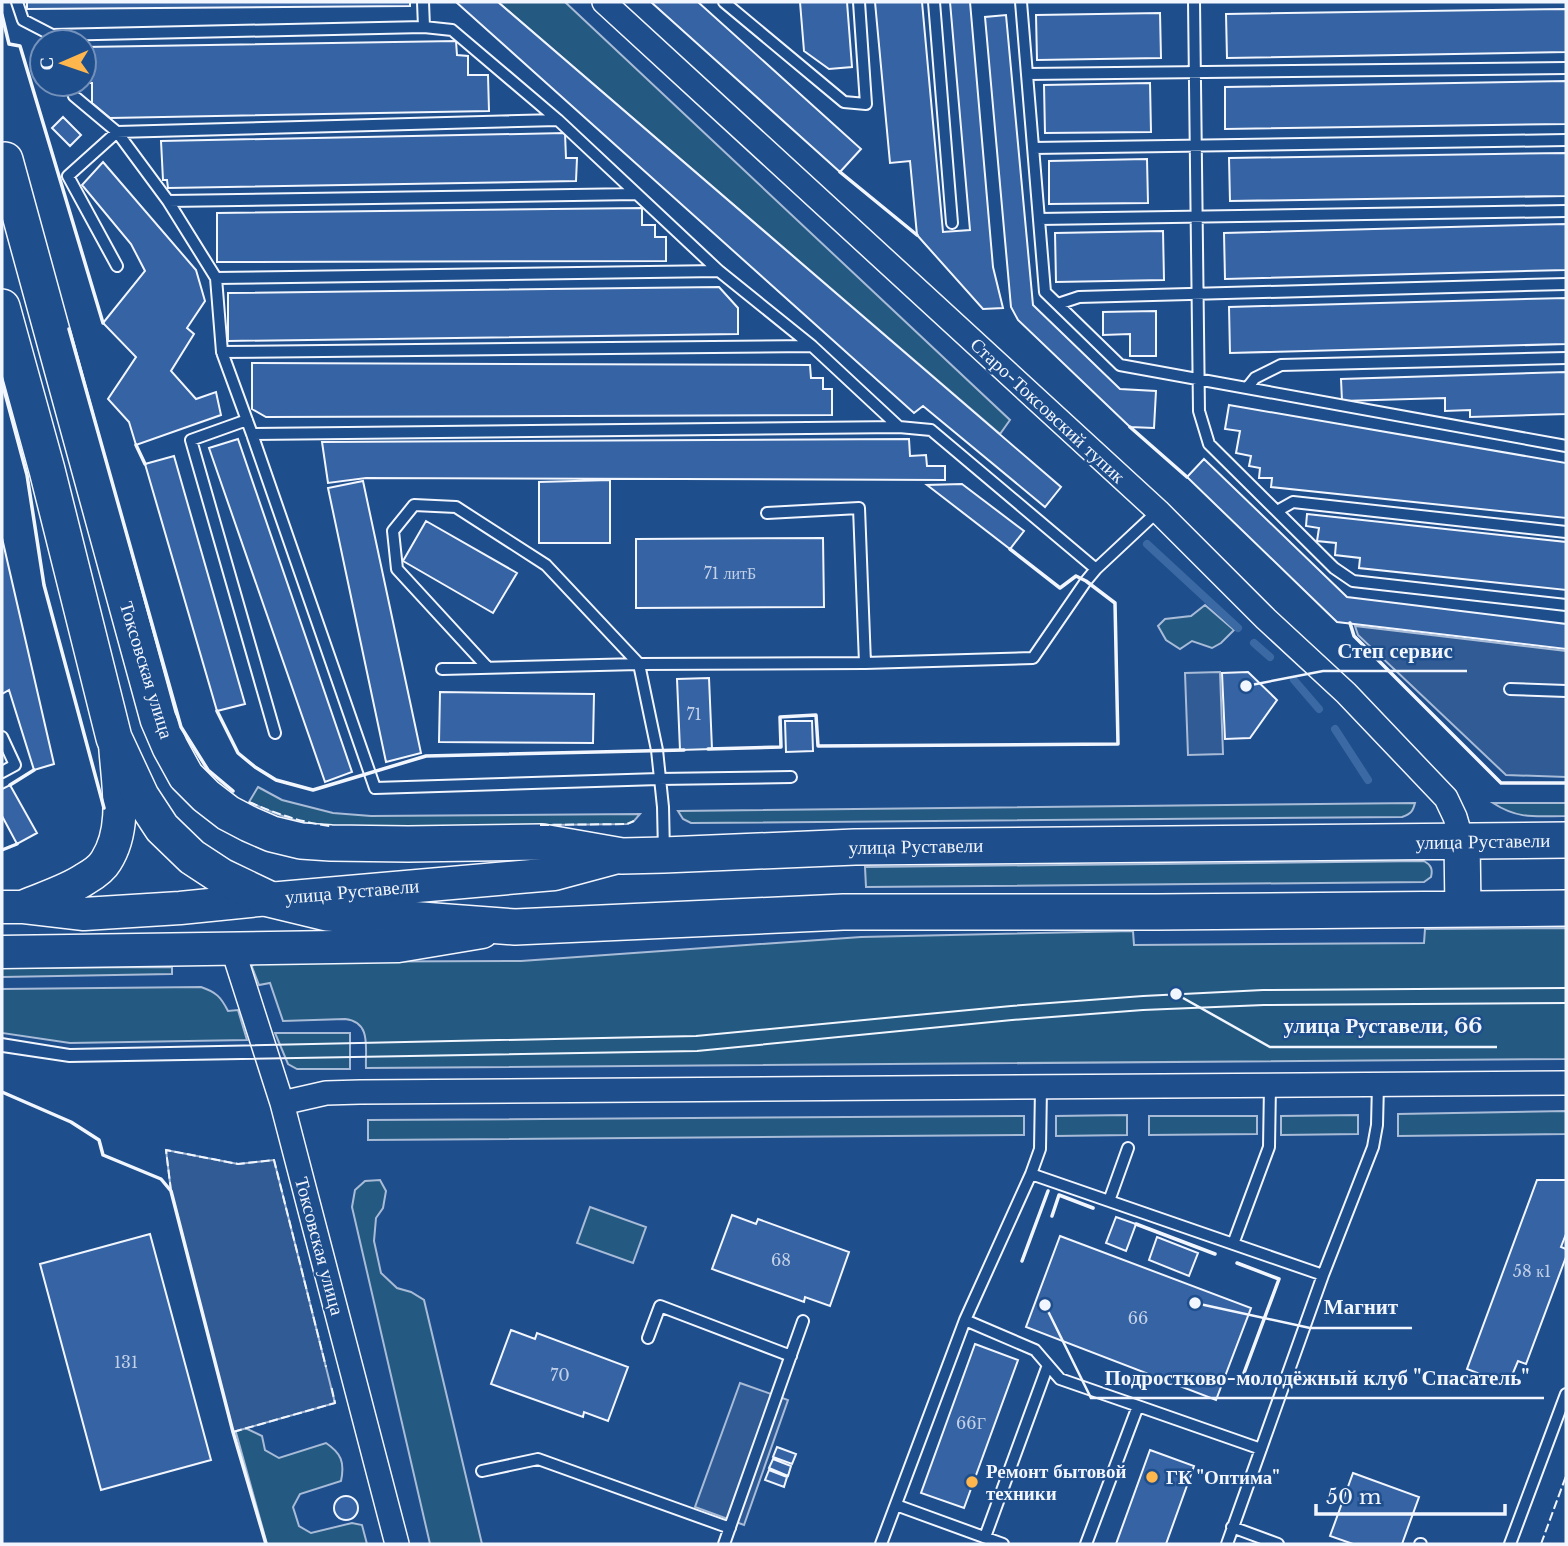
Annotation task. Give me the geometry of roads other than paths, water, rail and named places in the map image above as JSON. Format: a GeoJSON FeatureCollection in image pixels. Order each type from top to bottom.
{"type":"FeatureCollection","features":[{"type":"Feature","properties":{"kind":"main road","name":"Токсовская улица"},"geometry":{"type":"LineString","coordinates":[[5,160],[158,719],[186,775],[206,796],[228,813],[272,834],[301,841],[408,844],[542,842],[622,856]]}},
{"type":"Feature","properties":{"kind":"main road"},"geometry":{"type":"LineString","coordinates":[[2,307],[51,484],[114,738],[119,816],[115,843],[105,864],[84,880],[13,907]]}},
{"type":"Feature","properties":{"kind":"main road"},"geometry":{"type":"LineString","coordinates":[[114,738],[141,796],[162,828],[192,857],[221,876],[269,899]]}},
{"type":"Feature","properties":{"kind":"main road","name":"улица Руставели"},"geometry":{"type":"LineString","coordinates":[[13,907],[85,914],[180,908],[554,874],[622,856],[855,846],[1566,840]]}},
{"type":"Feature","properties":{"kind":"main road"},"geometry":{"type":"LineString","coordinates":[[1462,841],[1463,908]]}},
{"type":"Feature","properties":{"kind":"main road","name":"улица Руставели"},"geometry":{"type":"LineString","coordinates":[[269,899],[327,913],[515,927]]}},
{"type":"Feature","properties":{"kind":"main road","name":"улица Руставели"},"geometry":{"type":"LineString","coordinates":[[2,952],[398,946],[515,927],[843,912],[1566,908]]}},
{"type":"Feature","properties":{"kind":"street","name":"Старо-Токсовский тупик"},"geometry":{"type":"LineString","coordinates":[[604,2],[1158,511],[1266,620],[1346,693],[1446,798],[1462,841]]}},
{"type":"Feature","properties":{"kind":"street","name":"Токсовская улица"},"geometry":{"type":"LineString","coordinates":[[233,950],[282,1103],[397,1544]]}},
{"type":"Feature","properties":{"kind":"street"},"geometry":{"type":"LineString","coordinates":[[282,1103],[326,1093],[360,1092],[1566,1083]]}},
{"type":"Feature","properties":{"kind":"lane"},"geometry":{"type":"LineString","coordinates":[[17,2],[23,20],[36,28]]}},
{"type":"Feature","properties":{"kind":"lane"},"geometry":{"type":"LineString","coordinates":[[423,2],[424,27]]}},
{"type":"Feature","properties":{"kind":"lane"},"geometry":{"type":"LineString","coordinates":[[724,2],[844,102],[866,104],[859,2]]}},
{"type":"Feature","properties":{"kind":"lane"},"geometry":{"type":"LineString","coordinates":[[934,2],[952,223]]}},
{"type":"Feature","properties":{"kind":"lane"},"geometry":{"type":"LineString","coordinates":[[1021,2],[1045,292],[1120,365],[1566,446]]}},
{"type":"Feature","properties":{"kind":"lane"},"geometry":{"type":"LineString","coordinates":[[1194,2],[1199,411],[1209,444],[1334,568],[1353,581],[1566,605]]}},
{"type":"Feature","properties":{"kind":"lane"},"geometry":{"type":"LineString","coordinates":[[98,37],[424,27],[452,30],[558,120],[719,271],[812,346],[899,426]]}},
{"type":"Feature","properties":{"kind":"lane"},"geometry":{"type":"LineString","coordinates":[[1027,74],[1566,68]]}},
{"type":"Feature","properties":{"kind":"lane"},"geometry":{"type":"LineString","coordinates":[[76,98],[117,132],[168,201],[216,278],[222,352],[375,788],[791,777]]}},
{"type":"Feature","properties":{"kind":"lane"},"geometry":{"type":"LineString","coordinates":[[117,266],[68,176],[117,132],[558,120]]}},
{"type":"Feature","properties":{"kind":"lane"},"geometry":{"type":"LineString","coordinates":[[1033,148],[1566,140]]}},
{"type":"Feature","properties":{"kind":"lane"},"geometry":{"type":"LineString","coordinates":[[168,201],[637,194]]}},
{"type":"Feature","properties":{"kind":"lane"},"geometry":{"type":"LineString","coordinates":[[1039,219],[1566,211]]}},
{"type":"Feature","properties":{"kind":"lane"},"geometry":{"type":"LineString","coordinates":[[216,278],[719,271]]}},
{"type":"Feature","properties":{"kind":"lane"},"geometry":{"type":"LineString","coordinates":[[1058,304],[1079,297],[1566,284]]}},
{"type":"Feature","properties":{"kind":"lane"},"geometry":{"type":"LineString","coordinates":[[222,352],[812,346]]}},
{"type":"Feature","properties":{"kind":"lane"},"geometry":{"type":"LineString","coordinates":[[1247,388],[1255,378],[1281,365],[1566,358]]}},
{"type":"Feature","properties":{"kind":"lane"},"geometry":{"type":"LineString","coordinates":[[247,420],[191,439],[275,733]]}},
{"type":"Feature","properties":{"kind":"lane"},"geometry":{"type":"LineString","coordinates":[[252,434],[899,426],[931,430],[1096,569]]}},
{"type":"Feature","properties":{"kind":"lane"},"geometry":{"type":"LineString","coordinates":[[1277,512],[1293,502],[1566,532]]}},
{"type":"Feature","properties":{"kind":"lane"},"geometry":{"type":"LineString","coordinates":[[488,668],[397,569],[393,531],[414,505],[456,507],[546,565],[639,664],[657,750],[663,807],[664,855]]}},
{"type":"Feature","properties":{"kind":"lane"},"geometry":{"type":"LineString","coordinates":[[766,513],[859,508],[865,663]]}},
{"type":"Feature","properties":{"kind":"lane"},"geometry":{"type":"LineString","coordinates":[[442,669],[1033,658],[1096,569],[1158,511]]}},
{"type":"Feature","properties":{"kind":"lane"},"geometry":{"type":"LineString","coordinates":[[1510,689],[1566,691]]}},
{"type":"Feature","properties":{"kind":"lane"},"geometry":{"type":"LineString","coordinates":[[2,737],[15,765],[2,772]]}},
{"type":"Feature","properties":{"kind":"lane"},"geometry":{"type":"LineString","coordinates":[[1227,1544],[1323,1275],[1373,1147],[1377,1125],[1378,1084]]}},
{"type":"Feature","properties":{"kind":"lane"},"geometry":{"type":"LineString","coordinates":[[1233,1244],[1269,1147],[1270,1085]]}},
{"type":"Feature","properties":{"kind":"lane"},"geometry":{"type":"LineString","coordinates":[[881,1544],[965,1320],[1040,1149],[1041,1088]]}},
{"type":"Feature","properties":{"kind":"lane"},"geometry":{"type":"LineString","coordinates":[[1110,1201],[1128,1148]]}},
{"type":"Feature","properties":{"kind":"lane"},"geometry":{"type":"LineString","coordinates":[[1031,1174],[1323,1275]]}},
{"type":"Feature","properties":{"kind":"lane"},"geometry":{"type":"LineString","coordinates":[[648,1338],[660,1306],[791,1356]]}},
{"type":"Feature","properties":{"kind":"lane"},"geometry":{"type":"LineString","coordinates":[[965,1320],[1035,1350],[1060,1379],[1261,1449]]}},
{"type":"Feature","properties":{"kind":"lane"},"geometry":{"type":"LineString","coordinates":[[724,1544],[803,1321]]}},
{"type":"Feature","properties":{"kind":"lane"},"geometry":{"type":"LineString","coordinates":[[985,1537],[1048,1365]]}},
{"type":"Feature","properties":{"kind":"lane"},"geometry":{"type":"LineString","coordinates":[[1510,1544],[1566,1394]]}},
{"type":"Feature","properties":{"kind":"lane"},"geometry":{"type":"LineString","coordinates":[[1086,1544],[1138,1406]]}},
{"type":"Feature","properties":{"kind":"lane"},"geometry":{"type":"LineString","coordinates":[[482,1471],[538,1459],[730,1528]]}},
{"type":"Feature","properties":{"kind":"lane"},"geometry":{"type":"LineString","coordinates":[[896,1505],[1003,1544]]}},
{"type":"Feature","properties":{"kind":"lane"},"geometry":{"type":"LineString","coordinates":[[1232,1528],[1278,1544]]}},
{"type":"Feature","properties":{"kind":"waterway"},"geometry":{"type":"LineString","coordinates":[[1147,544],[1238,628]]}},
{"type":"Feature","properties":{"kind":"waterway"},"geometry":{"type":"LineString","coordinates":[[1254,643],[1270,657]]}},
{"type":"Feature","properties":{"kind":"waterway"},"geometry":{"type":"LineString","coordinates":[[1294,680],[1319,709]]}},
{"type":"Feature","properties":{"kind":"waterway"},"geometry":{"type":"LineString","coordinates":[[1335,729],[1368,780]]}},
{"type":"Feature","properties":{"kind":"tram line"},"geometry":{"type":"LineString","coordinates":[[2,1038],[70,1049],[696,1036],[1143,996],[1263,990],[1566,988]]}},
{"type":"Feature","properties":{"kind":"tram line"},"geometry":{"type":"LineString","coordinates":[[2,1052],[69,1062],[697,1051],[1143,1010],[1264,1005],[1566,1003]]}},
{"type":"Feature","properties":{"kind":"place","name":"Степ сервис"},"geometry":{"type":"Point","coordinates":[1246,686]}},
{"type":"Feature","properties":{"kind":"place","name":"улица Руставели, 66"},"geometry":{"type":"Point","coordinates":[1176,994]}},
{"type":"Feature","properties":{"kind":"place","name":"Магнит"},"geometry":{"type":"Point","coordinates":[1195,1303]}},
{"type":"Feature","properties":{"kind":"place","name":"Подростково-молодёжный клуб \"Спасатель\""},"geometry":{"type":"Point","coordinates":[1045,1305]}},
{"type":"Feature","properties":{"kind":"place","name":"ГК \"Оптима\""},"geometry":{"type":"Point","coordinates":[1152,1477]}},
{"type":"Feature","properties":{"kind":"place","name":"Ремонт бытовой техники"},"geometry":{"type":"Point","coordinates":[972,1482]}}]}
